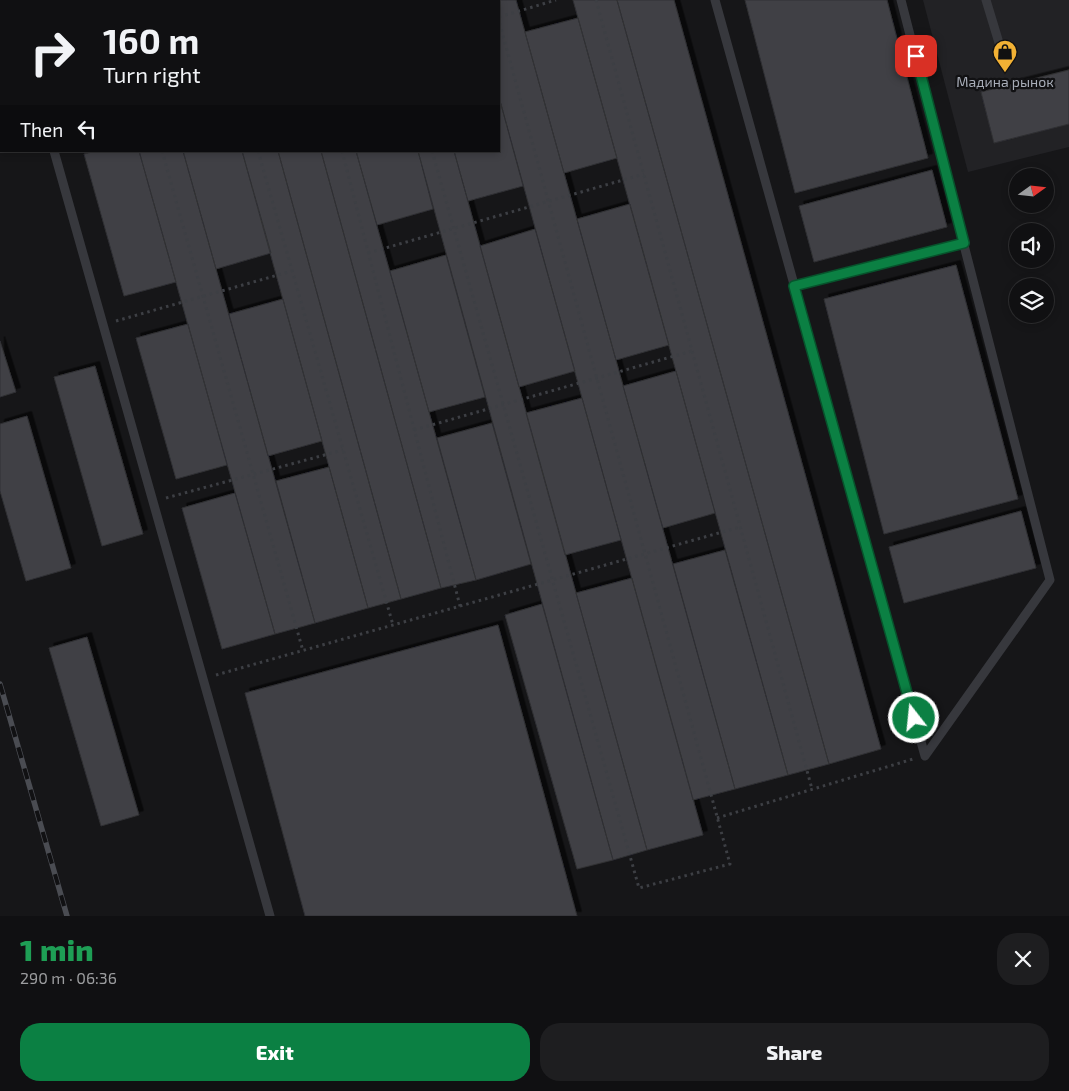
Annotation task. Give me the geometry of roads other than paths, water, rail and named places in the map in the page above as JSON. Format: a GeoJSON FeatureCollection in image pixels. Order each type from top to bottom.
{"type":"FeatureCollection","features":[{"type":"Feature","properties":{"kind":"lane"},"geometry":{"type":"LineString","coordinates":[[715,0],[925,756],[1050,580],[901,0]]}},
{"type":"Feature","properties":{"kind":"lane"},"geometry":{"type":"LineString","coordinates":[[986,0],[1003,56]]}},
{"type":"Feature","properties":{"kind":"lane"},"geometry":{"type":"LineString","coordinates":[[54,152],[270,916]]}},
{"type":"Feature","properties":{"kind":"lane"},"geometry":{"type":"LineString","coordinates":[[794,286],[964,243]]}},
{"type":"Feature","properties":{"kind":"railway"},"geometry":{"type":"LineString","coordinates":[[0,684],[67,916]]}},
{"type":"Feature","properties":{"kind":"place","name":"Мадина рынок"},"geometry":{"type":"Point","coordinates":[1005,73]}}]}
